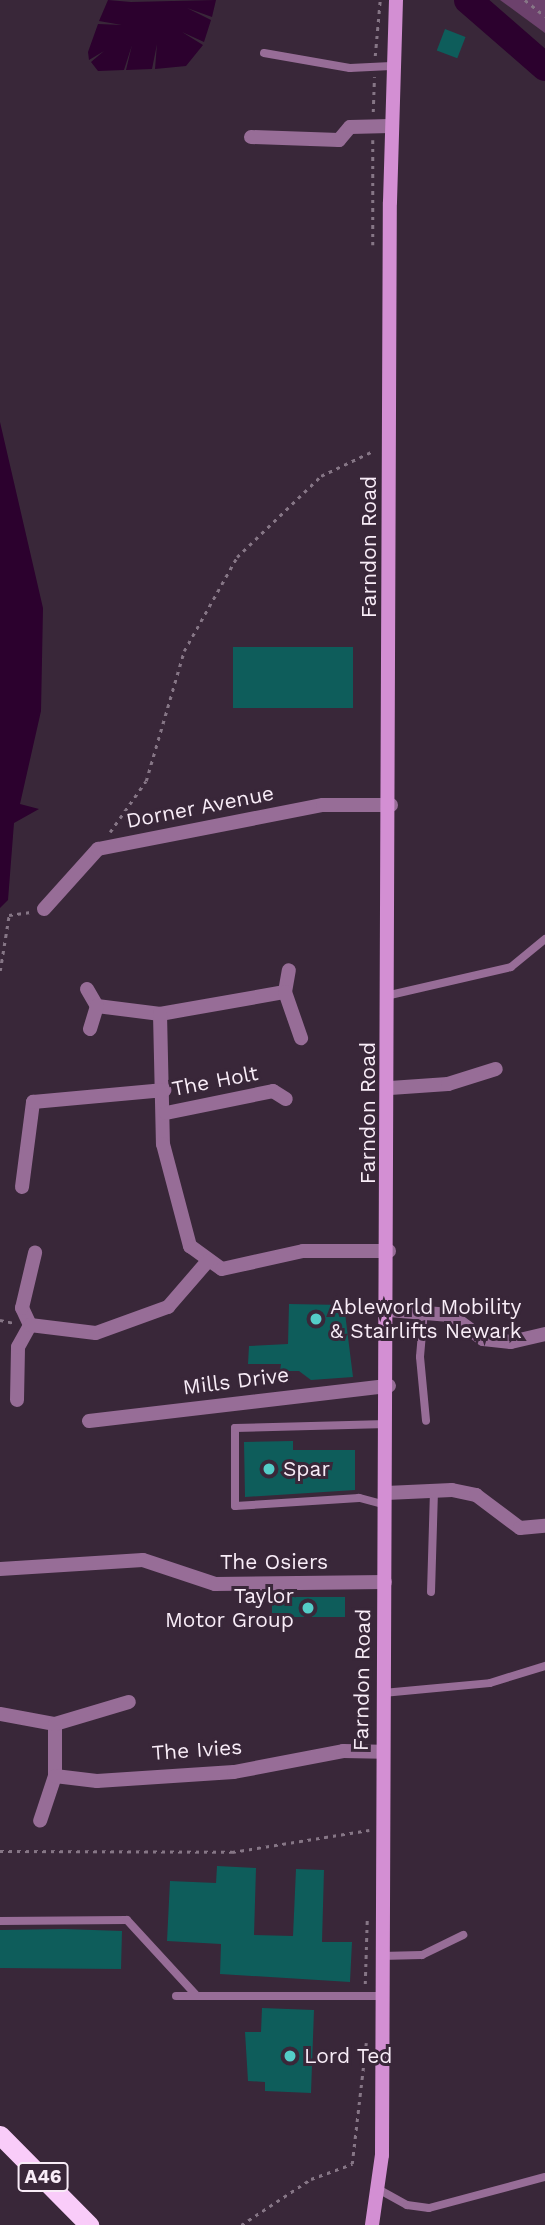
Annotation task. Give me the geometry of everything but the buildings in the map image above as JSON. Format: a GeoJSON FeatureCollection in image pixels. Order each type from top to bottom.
{"type":"FeatureCollection","features":[{"type":"Feature","properties":{"kind":"highway","name":"A46"},"geometry":{"type":"LineString","coordinates":[[0,2135],[91,2223]]}},
{"type":"Feature","properties":{"kind":"main road","name":"Farndon Road"},"geometry":{"type":"LineString","coordinates":[[371,2224],[378,2189],[389,1386],[390,126],[396,1]]}},
{"type":"Feature","properties":{"kind":"street"},"geometry":{"type":"LineString","coordinates":[[251,137],[339,139],[350,127],[390,126]]}},
{"type":"Feature","properties":{"kind":"street","name":"Dorner Avenue"},"geometry":{"type":"LineString","coordinates":[[98,849],[323,805],[391,805]]}},
{"type":"Feature","properties":{"kind":"street"},"geometry":{"type":"LineString","coordinates":[[44,909],[98,849]]}},
{"type":"Feature","properties":{"kind":"street"},"geometry":{"type":"LineString","coordinates":[[289,970],[285,992],[301,1038]]}},
{"type":"Feature","properties":{"kind":"street"},"geometry":{"type":"LineString","coordinates":[[88,989],[97,1006],[90,1029]]}},
{"type":"Feature","properties":{"kind":"street"},"geometry":{"type":"LineString","coordinates":[[97,1006],[160,1014],[285,992]]}},
{"type":"Feature","properties":{"kind":"street"},"geometry":{"type":"LineString","coordinates":[[160,1014],[166,1113],[163,1144],[190,1247],[207,1262],[222,1269],[303,1251],[389,1251]]}},
{"type":"Feature","properties":{"kind":"street"},"geometry":{"type":"LineString","coordinates":[[390,1088],[448,1084],[496,1069]]}},
{"type":"Feature","properties":{"kind":"street","name":"The Holt"},"geometry":{"type":"LineString","coordinates":[[166,1113],[276,1089]]}},
{"type":"Feature","properties":{"kind":"street"},"geometry":{"type":"LineString","coordinates":[[22,1187],[33,1102],[164,1090]]}},
{"type":"Feature","properties":{"kind":"street"},"geometry":{"type":"LineString","coordinates":[[30,1325],[22,1308],[35,1253]]}},
{"type":"Feature","properties":{"kind":"street"},"geometry":{"type":"LineString","coordinates":[[30,1325],[96,1332],[168,1307],[207,1262]]}},
{"type":"Feature","properties":{"kind":"street"},"geometry":{"type":"LineString","coordinates":[[389,1310],[424,1310],[450,1315],[482,1339],[511,1342],[545,1334]]}},
{"type":"Feature","properties":{"kind":"street"},"geometry":{"type":"LineString","coordinates":[[17,1400],[18,1347],[30,1325]]}},
{"type":"Feature","properties":{"kind":"street","name":"Mills Drive"},"geometry":{"type":"LineString","coordinates":[[89,1421],[389,1386]]}},
{"type":"Feature","properties":{"kind":"street"},"geometry":{"type":"LineString","coordinates":[[386,1499],[434,1491],[476,1496],[520,1528],[545,1526]]}},
{"type":"Feature","properties":{"kind":"street","name":"The Osiers"},"geometry":{"type":"LineString","coordinates":[[0,1569],[143,1560],[215,1584],[385,1582]]}},
{"type":"Feature","properties":{"kind":"street"},"geometry":{"type":"LineString","coordinates":[[0,1714],[55,1724],[130,1702]]}},
{"type":"Feature","properties":{"kind":"street"},"geometry":{"type":"LineString","coordinates":[[40,1821],[55,1776],[55,1724]]}},
{"type":"Feature","properties":{"kind":"street","name":"The Ivies"},"geometry":{"type":"LineString","coordinates":[[55,1776],[97,1781],[234,1772],[343,1751],[382,1752]]}},
{"type":"Feature","properties":{"kind":"lane"},"geometry":{"type":"LineString","coordinates":[[264,53],[351,68],[391,66]]}},
{"type":"Feature","properties":{"kind":"lane"},"geometry":{"type":"LineString","coordinates":[[390,995],[511,967],[545,939]]}},
{"type":"Feature","properties":{"kind":"lane"},"geometry":{"type":"LineString","coordinates":[[424,1310],[419,1356],[426,1421]]}},
{"type":"Feature","properties":{"kind":"lane"},"geometry":{"type":"LineString","coordinates":[[386,1499],[359,1498],[235,1506],[235,1428],[388,1424]]}},
{"type":"Feature","properties":{"kind":"lane"},"geometry":{"type":"LineString","coordinates":[[431,1592],[434,1491]]}},
{"type":"Feature","properties":{"kind":"lane"},"geometry":{"type":"LineString","coordinates":[[383,1693],[490,1683],[545,1666]]}},
{"type":"Feature","properties":{"kind":"lane"},"geometry":{"type":"LineString","coordinates":[[0,1921],[127,1920],[197,1996]]}},
{"type":"Feature","properties":{"kind":"lane"},"geometry":{"type":"LineString","coordinates":[[381,1956],[422,1955],[463,1935]]}},
{"type":"Feature","properties":{"kind":"lane"},"geometry":{"type":"LineString","coordinates":[[176,1996],[381,1996]]}},
{"type":"Feature","properties":{"kind":"lane"},"geometry":{"type":"LineString","coordinates":[[378,2189],[407,2205],[429,2208],[545,2176]]}},
{"type":"Feature","properties":{"kind":"path"},"geometry":{"type":"LineString","coordinates":[[525,0],[545,16]]}},
{"type":"Feature","properties":{"kind":"path"},"geometry":{"type":"LineString","coordinates":[[98,849],[146,781],[184,651],[237,557],[321,476],[376,450],[390,450]]}},
{"type":"Feature","properties":{"kind":"path"},"geometry":{"type":"LineString","coordinates":[[0,971],[9,915],[44,909]]}},
{"type":"Feature","properties":{"kind":"path"},"geometry":{"type":"LineString","coordinates":[[0,1851],[232,1852],[382,1829]]}},
{"type":"Feature","properties":{"kind":"path"},"geometry":{"type":"LineString","coordinates":[[241,2225],[310,2179],[352,2164],[367,2032]]}},
{"type":"Feature","properties":{"kind":"shaded area"},"geometry":{"type":"Polygon","coordinates":[[[108,0],[216,0],[212,17],[187,8],[211,20],[204,42],[182,32],[203,45],[186,66],[155,69],[157,44],[152,69],[126,70],[132,45],[124,70],[98,71],[91,62],[104,51],[89,60],[88,52],[98,24],[122,25],[99,21],[108,0]]]}},
{"type":"Feature","properties":{"kind":"shaded area"},"geometry":{"type":"Polygon","coordinates":[[[500,0],[545,0],[545,33],[500,0]]]}},
{"type":"Feature","properties":{"kind":"shaded area"},"geometry":{"type":"Polygon","coordinates":[[[0,422],[43,608],[41,711],[20,804],[39,809],[14,823],[8,900],[0,908],[0,422]]]}},
{"type":"Feature","properties":{"kind":"waterway"},"geometry":{"type":"LineString","coordinates":[[468,0],[545,67]]}},
{"type":"Feature","properties":{"kind":"place","name":"Ableworld Mobility & Stairlifts Newark"},"geometry":{"type":"Point","coordinates":[316,1319]}},
{"type":"Feature","properties":{"kind":"place","name":"Spar"},"geometry":{"type":"Point","coordinates":[269,1469]}},
{"type":"Feature","properties":{"kind":"place","name":"Taylor Motor Group"},"geometry":{"type":"Point","coordinates":[308,1608]}},
{"type":"Feature","properties":{"kind":"place","name":"Lord Ted"},"geometry":{"type":"Point","coordinates":[290,2056]}}]}
